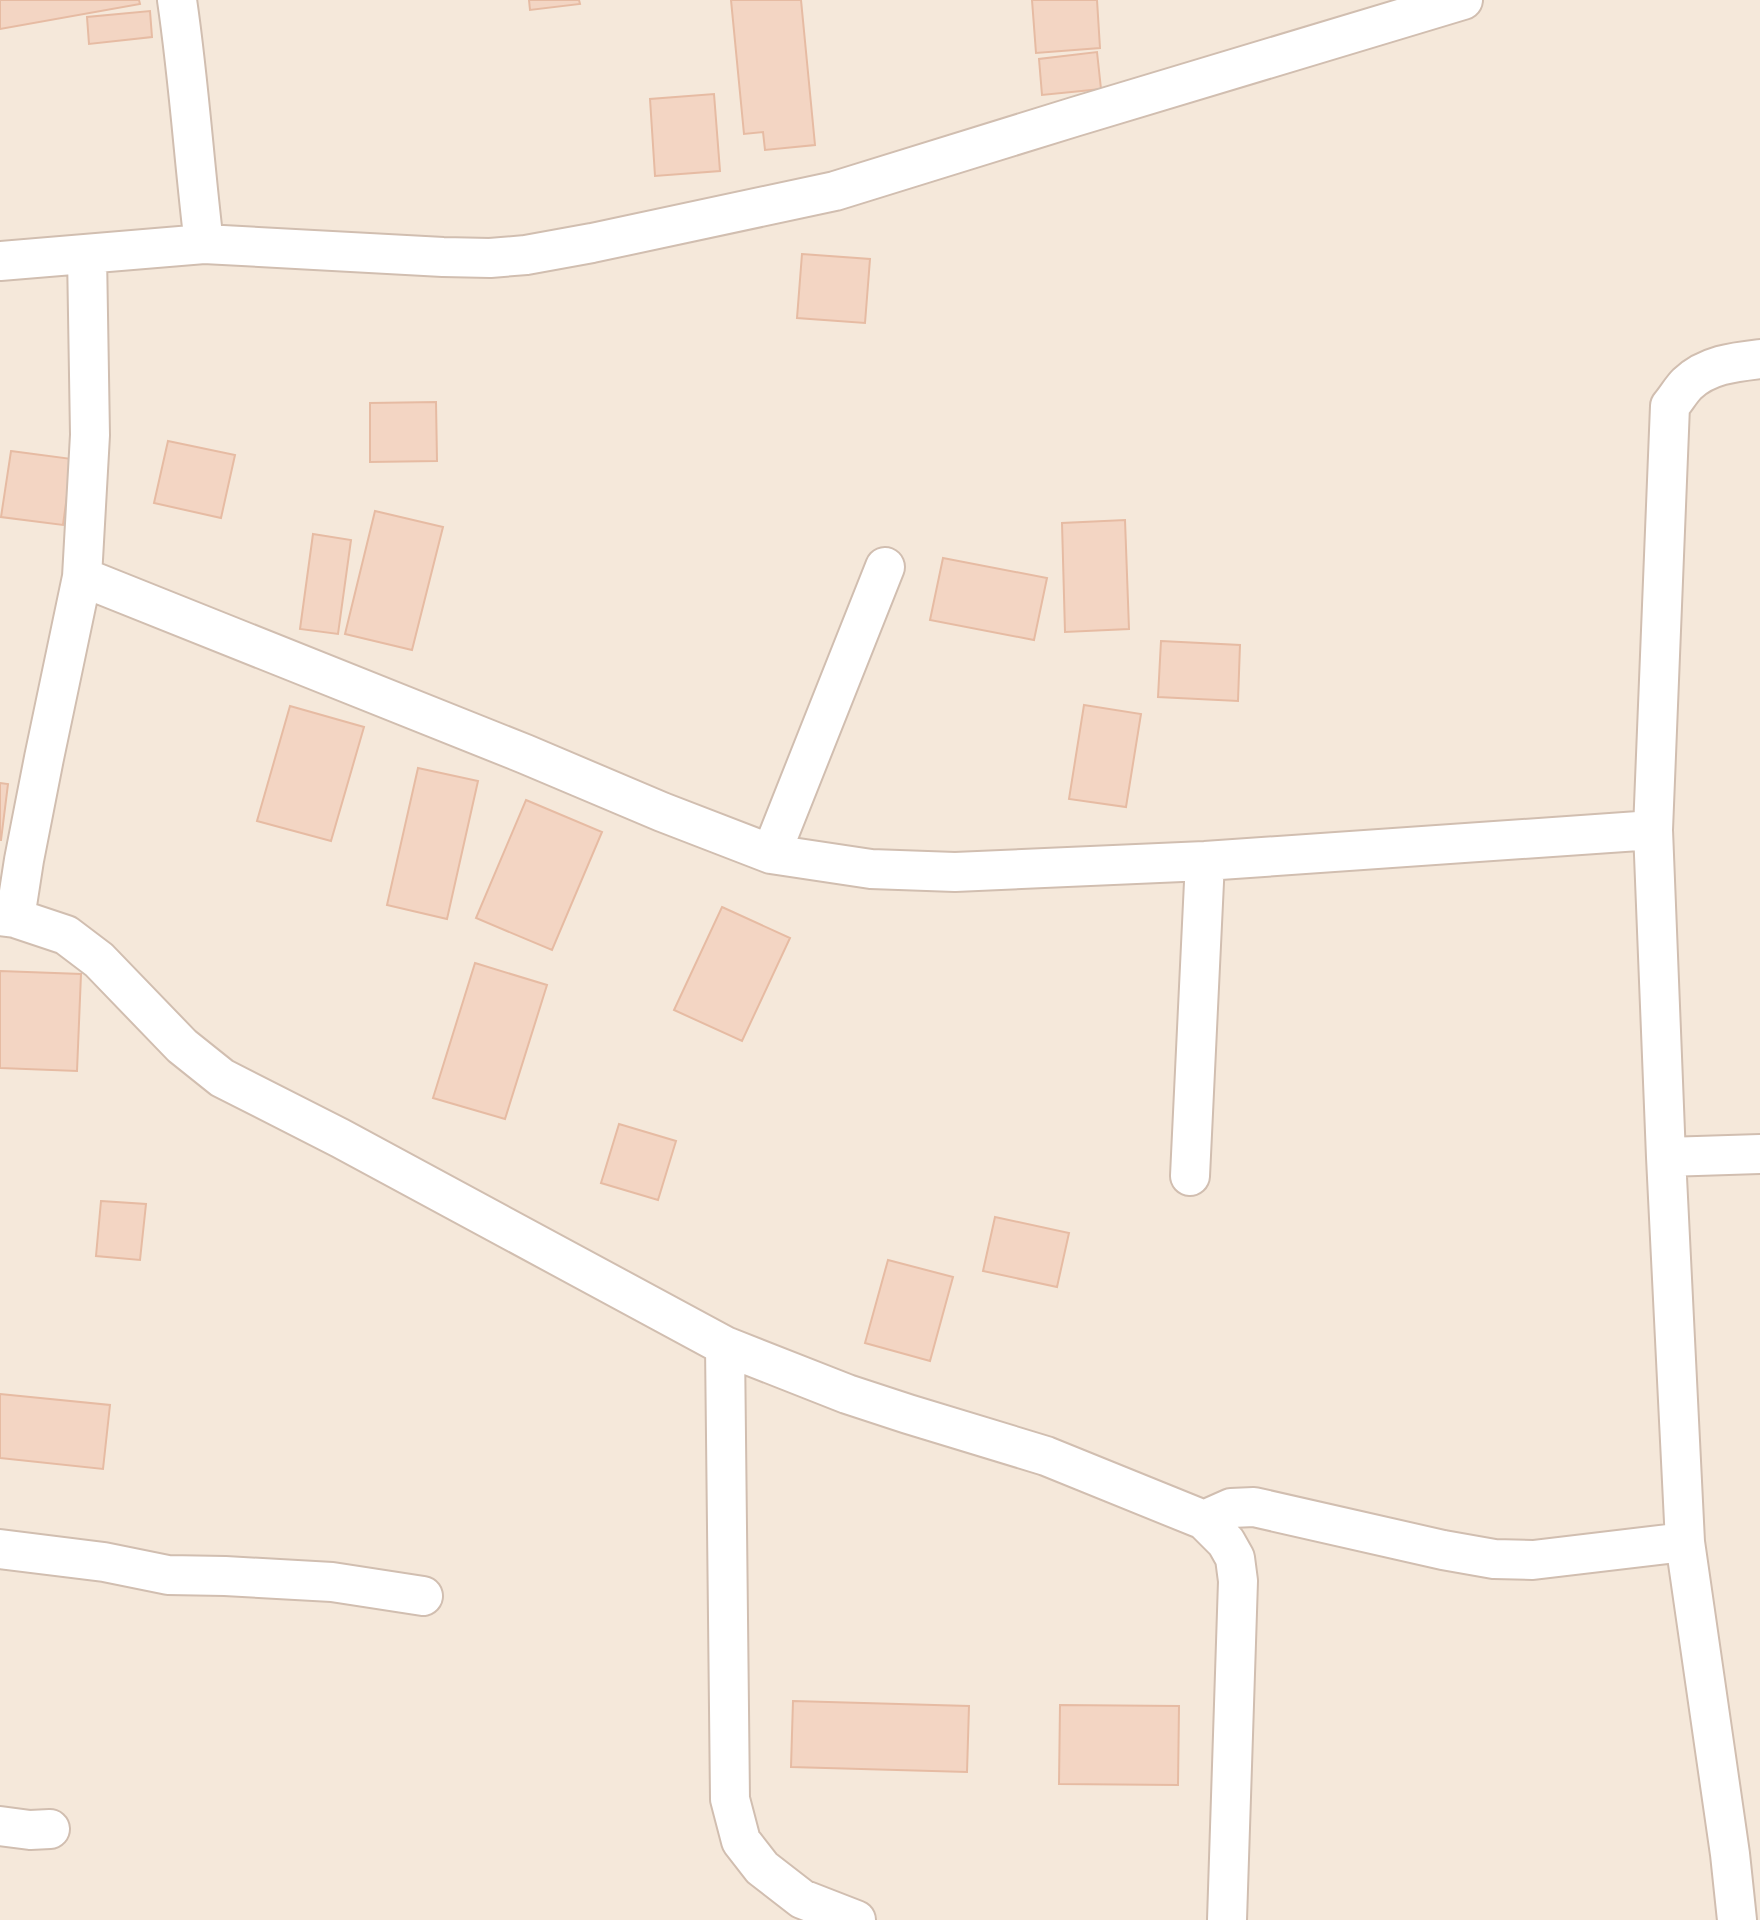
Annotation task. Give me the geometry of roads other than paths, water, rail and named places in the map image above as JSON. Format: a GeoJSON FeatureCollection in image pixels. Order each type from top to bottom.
{"type":"FeatureCollection","features":[{"type":"Feature","properties":{"kind":"street"},"geometry":{"type":"LineString","coordinates":[[177,0],[186,58],[204,244]]}},
{"type":"Feature","properties":{"kind":"street"},"geometry":{"type":"LineString","coordinates":[[0,261],[204,244],[443,257],[490,258],[526,255],[835,191],[1391,10],[1463,0]]}},
{"type":"Feature","properties":{"kind":"street"},"geometry":{"type":"LineString","coordinates":[[87,254],[90,435],[82,577],[24,860],[8,917],[66,935],[99,960],[181,1046],[222,1078],[340,1138],[725,1346],[847,1394],[1046,1457],[1204,1520],[1226,1542],[1235,1558],[1238,1581],[1227,1920]]}},
{"type":"Feature","properties":{"kind":"street"},"geometry":{"type":"LineString","coordinates":[[1737,1920],[1731,1854],[1685,1542],[1653,830],[1670,406],[1687,384],[1706,370],[1730,362],[1760,359]]}},
{"type":"Feature","properties":{"kind":"street"},"geometry":{"type":"LineString","coordinates":[[771,854],[884,567]]}},
{"type":"Feature","properties":{"kind":"street"},"geometry":{"type":"LineString","coordinates":[[82,577],[771,854],[871,869],[955,872],[1205,861],[1653,830]]}},
{"type":"Feature","properties":{"kind":"street"},"geometry":{"type":"LineString","coordinates":[[1190,1176],[1205,861]]}},
{"type":"Feature","properties":{"kind":"street"},"geometry":{"type":"LineString","coordinates":[[1666,1157],[1760,1154]]}},
{"type":"Feature","properties":{"kind":"street"},"geometry":{"type":"LineString","coordinates":[[725,1346],[730,1799],[741,1841],[762,1868],[802,1899],[856,1920]]}},
{"type":"Feature","properties":{"kind":"street"},"geometry":{"type":"LineString","coordinates":[[1204,1520],[1231,1508],[1254,1507],[1494,1559],[1532,1560],[1685,1542]]}},
{"type":"Feature","properties":{"kind":"street"},"geometry":{"type":"LineString","coordinates":[[0,1549],[104,1562],[168,1575],[332,1582],[423,1596]]}},
{"type":"Feature","properties":{"kind":"street"},"geometry":{"type":"LineString","coordinates":[[0,1826],[30,1830],[50,1829]]}}]}
